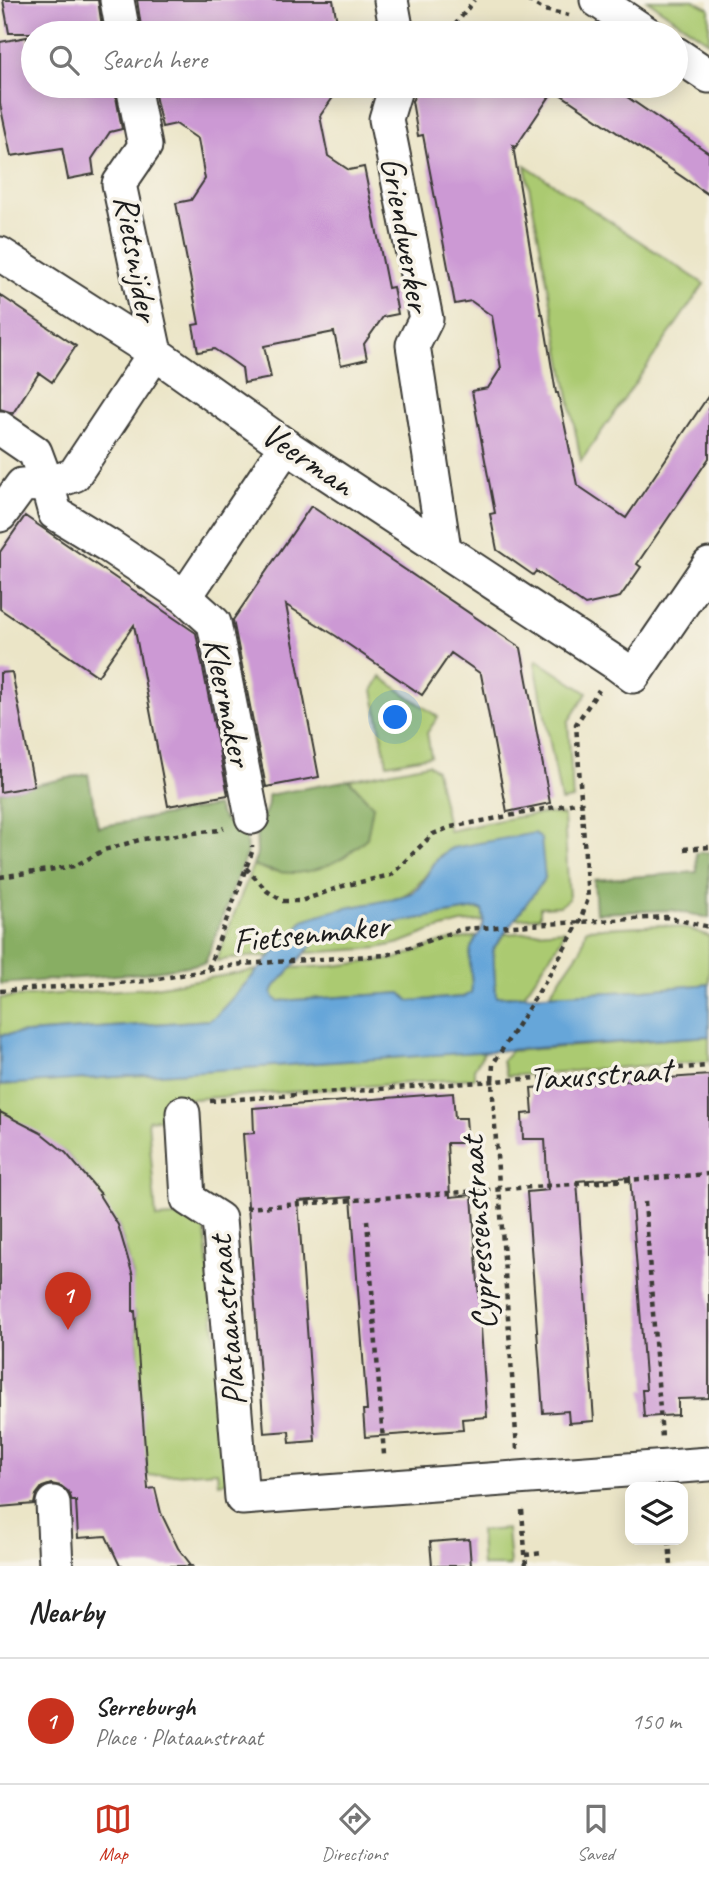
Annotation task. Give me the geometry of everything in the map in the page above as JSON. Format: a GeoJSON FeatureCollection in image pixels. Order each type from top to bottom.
{"type":"FeatureCollection","features":[{"type":"Feature","properties":{"kind":"street"},"geometry":{"type":"LineString","coordinates":[[117,0],[121,21]]}},
{"type":"Feature","properties":{"kind":"street"},"geometry":{"type":"LineString","coordinates":[[391,0],[395,21]]}},
{"type":"Feature","properties":{"kind":"street"},"geometry":{"type":"LineString","coordinates":[[587,10],[615,21]]}},
{"type":"Feature","properties":{"kind":"street"},"geometry":{"type":"LineString","coordinates":[[688,62],[709,76]]}},
{"type":"Feature","properties":{"kind":"street","name":"Rietsnijder"},"geometry":{"type":"LineString","coordinates":[[135,98],[145,146],[119,184],[155,353]]}},
{"type":"Feature","properties":{"kind":"street","name":"Griendwerker"},"geometry":{"type":"LineString","coordinates":[[392,98],[386,119],[426,319],[413,345],[444,549]]}},
{"type":"Feature","properties":{"kind":"street","name":"Veerman"},"geometry":{"type":"LineString","coordinates":[[0,254],[155,353],[286,446],[625,670]]}},
{"type":"Feature","properties":{"kind":"street"},"geometry":{"type":"LineString","coordinates":[[0,514],[22,485],[47,484],[74,475],[155,353]]}},
{"type":"Feature","properties":{"kind":"street","name":"Kleermaker"},"geometry":{"type":"LineString","coordinates":[[0,428],[35,452],[55,513],[186,597],[214,623],[252,817]]}},
{"type":"Feature","properties":{"kind":"street","name":"Kleermaker"},"geometry":{"type":"LineString","coordinates":[[186,597],[286,446]]}},
{"type":"Feature","properties":{"kind":"street"},"geometry":{"type":"LineString","coordinates":[[625,670],[709,565]]}},
{"type":"Feature","properties":{"kind":"street","name":"Plataanstraat"},"geometry":{"type":"LineString","coordinates":[[183,1113],[188,1199],[219,1219],[242,1498],[519,1479]]}},
{"type":"Feature","properties":{"kind":"street"},"geometry":{"type":"LineString","coordinates":[[519,1479],[709,1464]]}},
{"type":"Feature","properties":{"kind":"street"},"geometry":{"type":"LineString","coordinates":[[53,1503],[55,1566]]}},
{"type":"Feature","properties":{"kind":"path"},"geometry":{"type":"LineString","coordinates":[[458,21],[474,0]]}},
{"type":"Feature","properties":{"kind":"path"},"geometry":{"type":"LineString","coordinates":[[528,0],[544,10],[567,13],[587,10]]}},
{"type":"Feature","properties":{"kind":"path"},"geometry":{"type":"LineString","coordinates":[[580,921],[588,899],[576,724],[625,670]]}},
{"type":"Feature","properties":{"kind":"path"},"geometry":{"type":"LineString","coordinates":[[246,868],[267,891],[283,901],[301,901],[343,886],[391,875],[433,834],[442,830],[582,802]]}},
{"type":"Feature","properties":{"kind":"path"},"geometry":{"type":"LineString","coordinates":[[0,877],[75,866],[104,850],[143,839],[219,830],[252,817],[252,852],[208,970]]}},
{"type":"Feature","properties":{"kind":"path"},"geometry":{"type":"LineString","coordinates":[[684,849],[709,848]]}},
{"type":"Feature","properties":{"kind":"path","name":"Fietsenmaker"},"geometry":{"type":"LineString","coordinates":[[0,991],[147,981],[242,964],[387,955],[462,929],[666,917],[709,927]]}},
{"type":"Feature","properties":{"kind":"path","name":"Cypressenstraat"},"geometry":{"type":"LineString","coordinates":[[526,1566],[499,1190],[493,1065],[580,921]]}},
{"type":"Feature","properties":{"kind":"path","name":"Taxusstraat"},"geometry":{"type":"LineString","coordinates":[[492,1082],[709,1066]]}},
{"type":"Feature","properties":{"kind":"path"},"geometry":{"type":"LineString","coordinates":[[183,1113],[191,1103],[492,1082]]}},
{"type":"Feature","properties":{"kind":"path"},"geometry":{"type":"LineString","coordinates":[[219,1219],[236,1208],[709,1174]]}},
{"type":"Feature","properties":{"kind":"path"},"geometry":{"type":"LineString","coordinates":[[645,1202],[664,1467]]}},
{"type":"Feature","properties":{"kind":"path"},"geometry":{"type":"LineString","coordinates":[[367,1220],[386,1488]]}},
{"type":"Feature","properties":{"kind":"path"},"geometry":{"type":"LineString","coordinates":[[669,1545],[671,1566]]}},
{"type":"Feature","properties":{"kind":"path"},"geometry":{"type":"LineString","coordinates":[[525,1555],[543,1553]]}},
{"type":"Feature","properties":{"kind":"green space"},"geometry":{"type":"Polygon","coordinates":[[[647,0],[693,0],[709,8],[709,42],[688,28],[688,21],[678,21],[647,0]]]}},
{"type":"Feature","properties":{"kind":"green space"},"geometry":{"type":"Polygon","coordinates":[[[525,165],[704,284],[581,461],[525,165]]]}},
{"type":"Feature","properties":{"kind":"green space"},"geometry":{"type":"Polygon","coordinates":[[[537,660],[587,693],[568,722],[573,799],[561,801],[535,663],[537,660]]]}},
{"type":"Feature","properties":{"kind":"green space"},"geometry":{"type":"Polygon","coordinates":[[[381,677],[438,717],[427,733],[431,756],[387,764],[373,690],[381,677]]]}},
{"type":"Feature","properties":{"kind":"green space"},"geometry":{"type":"Polygon","coordinates":[[[428,764],[436,770],[449,831],[526,816],[564,816],[569,899],[560,906],[540,907],[540,917],[515,919],[545,878],[441,854],[418,885],[398,898],[304,920],[271,956],[216,961],[253,865],[272,872],[373,806],[349,780],[428,764]]]}},
{"type":"Feature","properties":{"kind":"green space"},"geometry":{"type":"Polygon","coordinates":[[[88,774],[98,827],[217,806],[227,822],[245,828],[247,852],[205,963],[143,973],[0,984],[0,792],[88,774]]]}},
{"type":"Feature","properties":{"kind":"green space"},"geometry":{"type":"Polygon","coordinates":[[[349,780],[373,806],[367,838],[349,854],[331,864],[298,873],[276,872],[253,865],[257,854],[256,824],[266,811],[268,795],[349,780]]]}},
{"type":"Feature","properties":{"kind":"green space"},"geometry":{"type":"Polygon","coordinates":[[[709,852],[709,918],[672,910],[596,913],[594,880],[697,872],[696,853],[709,852]]]}},
{"type":"Feature","properties":{"kind":"green space"},"geometry":{"type":"Polygon","coordinates":[[[482,910],[485,921],[461,923],[378,948],[305,953],[317,940],[334,933],[482,910]]]}},
{"type":"Feature","properties":{"kind":"green space"},"geometry":{"type":"Polygon","coordinates":[[[663,925],[689,929],[709,936],[709,984],[549,995],[581,949],[586,929],[663,925]]]}},
{"type":"Feature","properties":{"kind":"green space"},"geometry":{"type":"Polygon","coordinates":[[[564,930],[561,940],[524,995],[496,997],[493,949],[505,934],[564,930]]]}},
{"type":"Feature","properties":{"kind":"green space"},"geometry":{"type":"Polygon","coordinates":[[[478,936],[471,950],[471,994],[463,997],[409,1001],[401,993],[278,1001],[272,992],[292,968],[395,959],[442,942],[478,936]]]}},
{"type":"Feature","properties":{"kind":"green space"},"geometry":{"type":"Polygon","coordinates":[[[258,970],[216,1016],[209,1020],[0,1035],[0,998],[149,988],[258,970]]]}},
{"type":"Feature","properties":{"kind":"green space"},"geometry":{"type":"Polygon","coordinates":[[[709,1036],[709,1061],[507,1076],[502,1061],[511,1051],[709,1036]]]}},
{"type":"Feature","properties":{"kind":"green space"},"geometry":{"type":"Polygon","coordinates":[[[485,1051],[474,1069],[474,1078],[166,1101],[167,1118],[148,1120],[156,1218],[190,1216],[204,1222],[230,1481],[218,1483],[217,1471],[147,1476],[146,1458],[139,1458],[138,1349],[135,1311],[129,1311],[133,1276],[118,1225],[95,1197],[100,1193],[66,1153],[0,1113],[0,1085],[485,1051]]]}},
{"type":"Feature","properties":{"kind":"green space"},"geometry":{"type":"Polygon","coordinates":[[[507,1529],[510,1566],[482,1566],[480,1531],[507,1529]]]}},
{"type":"Feature","properties":{"kind":"water"},"geometry":{"type":"Polygon","coordinates":[[[535,833],[541,839],[545,878],[493,949],[496,997],[634,991],[709,984],[709,1036],[0,1085],[0,1035],[209,1020],[216,1016],[304,920],[412,893],[438,858],[452,848],[535,833]],[[482,910],[334,933],[317,940],[275,986],[272,992],[274,998],[278,1001],[401,993],[409,1001],[463,997],[471,993],[470,953],[482,929],[482,910]]]}},
{"type":"Feature","properties":{"kind":"building"},"geometry":{"type":"Polygon","coordinates":[[[3,0],[98,0],[101,21],[21,21],[21,33],[9,33],[3,0]]]}},
{"type":"Feature","properties":{"kind":"building"},"geometry":{"type":"Polygon","coordinates":[[[137,0],[333,0],[337,21],[140,21],[137,0]]]}},
{"type":"Feature","properties":{"kind":"building"},"geometry":{"type":"Polygon","coordinates":[[[21,38],[21,98],[116,98],[122,129],[110,132],[92,159],[94,174],[68,179],[62,148],[11,156],[0,104],[0,42],[21,38]]]}},
{"type":"Feature","properties":{"kind":"building"},"geometry":{"type":"Polygon","coordinates":[[[156,98],[333,98],[320,116],[328,156],[349,170],[364,167],[388,288],[393,287],[398,314],[383,317],[364,344],[367,359],[341,365],[334,332],[264,346],[271,378],[244,383],[242,368],[228,358],[214,349],[198,352],[193,325],[199,324],[176,203],[191,200],[205,179],[198,139],[176,124],[162,127],[156,98]]]}},
{"type":"Feature","properties":{"kind":"building"},"geometry":{"type":"Polygon","coordinates":[[[414,98],[549,98],[515,148],[513,146],[541,314],[577,485],[626,518],[709,395],[709,458],[637,564],[641,567],[620,597],[585,605],[536,571],[533,575],[497,550],[490,514],[495,513],[472,391],[488,388],[501,368],[492,316],[471,301],[455,304],[423,135],[418,136],[414,98]]]}},
{"type":"Feature","properties":{"kind":"building"},"geometry":{"type":"Polygon","coordinates":[[[566,98],[629,98],[709,153],[709,195],[566,98]]]}},
{"type":"Feature","properties":{"kind":"building"},"geometry":{"type":"Polygon","coordinates":[[[0,295],[76,346],[52,382],[39,373],[13,413],[0,409],[0,295]]]}},
{"type":"Feature","properties":{"kind":"building"},"geometry":{"type":"Polygon","coordinates":[[[311,506],[521,648],[550,803],[507,812],[481,674],[451,653],[422,695],[286,605],[319,777],[266,787],[233,620],[311,506]]]}},
{"type":"Feature","properties":{"kind":"building"},"geometry":{"type":"Polygon","coordinates":[[[25,516],[196,633],[228,795],[168,806],[134,625],[98,676],[0,609],[0,552],[25,516]]]}},
{"type":"Feature","properties":{"kind":"building"},"geometry":{"type":"Polygon","coordinates":[[[12,672],[34,786],[0,792],[0,673],[12,672]]]}},
{"type":"Feature","properties":{"kind":"building"},"geometry":{"type":"Polygon","coordinates":[[[709,1075],[709,1398],[678,1399],[678,1415],[644,1417],[642,1390],[646,1390],[630,1177],[577,1181],[594,1421],[569,1423],[568,1411],[543,1413],[527,1192],[548,1190],[545,1139],[523,1139],[522,1114],[533,1113],[531,1088],[709,1075]]]}},
{"type":"Feature","properties":{"kind":"building"},"geometry":{"type":"Polygon","coordinates":[[[453,1093],[455,1118],[466,1118],[468,1143],[447,1143],[450,1197],[472,1195],[487,1417],[462,1419],[463,1430],[365,1437],[363,1410],[367,1410],[351,1197],[298,1201],[315,1441],[290,1443],[289,1431],[264,1433],[243,1134],[254,1133],[253,1108],[453,1093]]]}},
{"type":"Feature","properties":{"kind":"building"},"geometry":{"type":"Polygon","coordinates":[[[0,1112],[41,1133],[66,1153],[101,1194],[99,1195],[118,1225],[133,1276],[133,1311],[148,1489],[155,1488],[161,1513],[178,1548],[192,1566],[120,1566],[106,1536],[78,1538],[76,1501],[72,1501],[69,1492],[61,1486],[51,1484],[42,1487],[34,1504],[0,1507],[0,1112]]]}},
{"type":"Feature","properties":{"kind":"building"},"geometry":{"type":"Polygon","coordinates":[[[469,1539],[471,1566],[432,1566],[430,1542],[469,1539]]]}},
{"type":"Feature","properties":{"kind":"place","name":"Serreburgh"},"geometry":{"type":"Point","coordinates":[68,1330]}}]}
